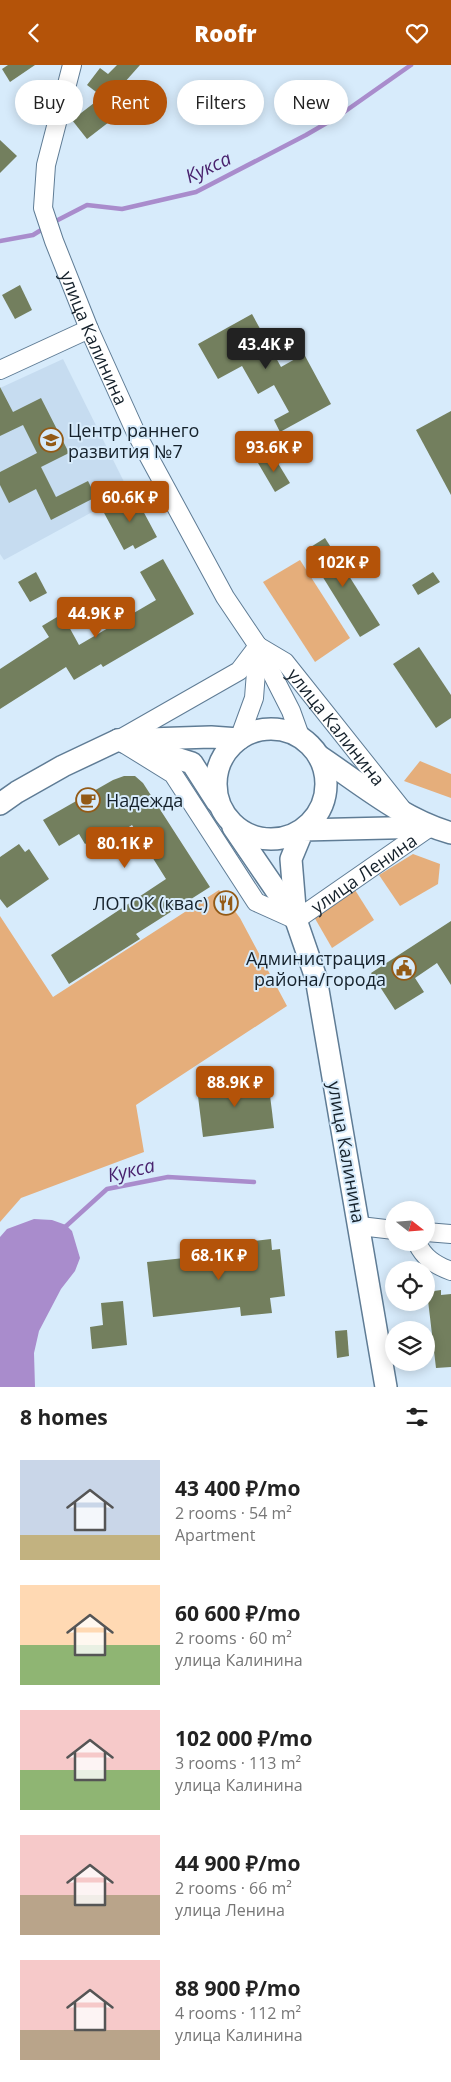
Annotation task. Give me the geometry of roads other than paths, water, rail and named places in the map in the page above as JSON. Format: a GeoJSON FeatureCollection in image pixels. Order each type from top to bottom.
{"type":"FeatureCollection","features":[{"type":"Feature","properties":{"kind":"street","name":"улица Калинина"},"geometry":{"type":"LineString","coordinates":[[68,67],[46,165],[43,208],[54,241],[89,329],[136,433],[225,597],[258,645],[291,711],[300,737]]}},
{"type":"Feature","properties":{"kind":"street"},"geometry":{"type":"LineString","coordinates":[[0,370],[89,329]]}},
{"type":"Feature","properties":{"kind":"street","name":"улица Калинина"},"geometry":{"type":"LineString","coordinates":[[258,645],[285,661],[407,816]]}},
{"type":"Feature","properties":{"kind":"street"},"geometry":{"type":"LineString","coordinates":[[224,813],[218,800],[217,773],[221,760],[239,739],[254,698],[258,645]]}},
{"type":"Feature","properties":{"kind":"street"},"geometry":{"type":"LineString","coordinates":[[0,805],[8,795],[118,739],[239,671],[258,645]]}},
{"type":"Feature","properties":{"kind":"street"},"geometry":{"type":"LineString","coordinates":[[269,729],[285,730],[300,737],[319,756],[328,782],[324,800],[316,817],[303,830],[282,838],[260,839],[233,825],[192,763],[118,739],[211,737],[239,739],[253,732],[269,729]]}},
{"type":"Feature","properties":{"kind":"street"},"geometry":{"type":"LineString","coordinates":[[118,739],[173,774],[256,902],[296,920]]}},
{"type":"Feature","properties":{"kind":"street","name":"улица Ленина"},"geometry":{"type":"LineString","coordinates":[[319,756],[407,816],[430,827],[451,833]]}},
{"type":"Feature","properties":{"kind":"street","name":"улица Калинина"},"geometry":{"type":"LineString","coordinates":[[224,813],[296,920]]}},
{"type":"Feature","properties":{"kind":"street","name":"улица Ленина"},"geometry":{"type":"LineString","coordinates":[[296,920],[430,827]]}},
{"type":"Feature","properties":{"kind":"street","name":"улица Ленина"},"geometry":{"type":"LineString","coordinates":[[303,830],[430,827]]}},
{"type":"Feature","properties":{"kind":"street","name":"улица Калинина"},"geometry":{"type":"LineString","coordinates":[[303,830],[291,859],[296,920],[316,978],[360,1226],[386,1387]]}},
{"type":"Feature","properties":{"kind":"street"},"geometry":{"type":"LineString","coordinates":[[360,1226],[385,1229]]}},
{"type":"Feature","properties":{"kind":"street"},"geometry":{"type":"LineString","coordinates":[[435,1233],[451,1234]]}},
{"type":"Feature","properties":{"kind":"street"},"geometry":{"type":"LineString","coordinates":[[421,1251],[436,1265],[451,1271]]}},
{"type":"Feature","properties":{"kind":"waterway","name":"Кукса"},"geometry":{"type":"LineString","coordinates":[[52,223],[87,205],[122,209],[196,192],[337,117],[411,65]]}},
{"type":"Feature","properties":{"kind":"waterway","name":"Кукса"},"geometry":{"type":"LineString","coordinates":[[0,241],[33,235],[46,227]]}},
{"type":"Feature","properties":{"kind":"waterway","name":"Кукса"},"geometry":{"type":"LineString","coordinates":[[64,1228],[107,1189],[168,1177],[254,1182]]}},
{"type":"Feature","properties":{"kind":"place","name":"Центр раннего развития №7"},"geometry":{"type":"Point","coordinates":[51,440]}},
{"type":"Feature","properties":{"kind":"place","name":"Надежда"},"geometry":{"type":"Point","coordinates":[88,800]}},
{"type":"Feature","properties":{"kind":"place","name":"ЛОТОК (квас)"},"geometry":{"type":"Point","coordinates":[226,903]}},
{"type":"Feature","properties":{"kind":"place","name":"Администрация района/города"},"geometry":{"type":"Point","coordinates":[404,968]}}]}
